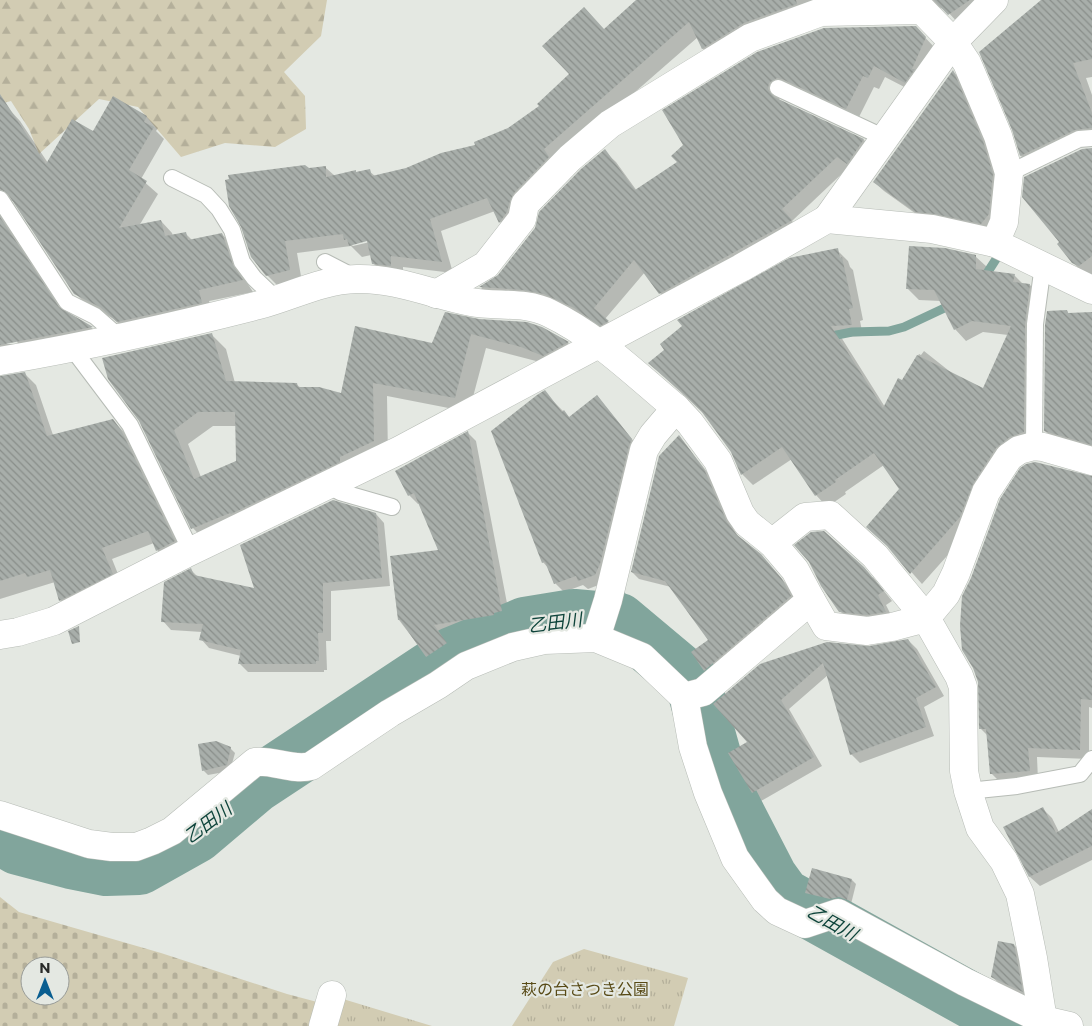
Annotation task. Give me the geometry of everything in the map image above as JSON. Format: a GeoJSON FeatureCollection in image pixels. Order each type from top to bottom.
{"type":"FeatureCollection","features":[{"type":"Feature","properties":{"kind":"street"},"geometry":{"type":"LineString","coordinates":[[0,634],[18,632],[54,621],[191,551],[400,450],[741,268],[827,219],[953,42],[994,0]]}},
{"type":"Feature","properties":{"kind":"street"},"geometry":{"type":"LineString","coordinates":[[436,294],[486,265],[522,219],[524,204],[570,158],[610,124],[750,38],[820,12],[919,5],[953,42],[967,63],[998,136],[1009,172],[1004,222],[995,243]]}},
{"type":"Feature","properties":{"kind":"street"},"geometry":{"type":"LineString","coordinates":[[827,219],[932,229],[995,243],[1092,290]]}},
{"type":"Feature","properties":{"kind":"street"},"geometry":{"type":"LineString","coordinates":[[0,360],[72,348],[261,304],[328,281],[358,278],[396,283],[474,303],[524,305],[548,312],[586,333],[683,416],[718,461],[740,513],[747,523],[772,543],[795,570],[826,626],[867,631],[892,628],[926,618],[946,594],[956,573],[986,492],[1008,457],[1019,450],[1034,446],[1092,461]]}},
{"type":"Feature","properties":{"kind":"street"},"geometry":{"type":"LineString","coordinates":[[596,638],[608,600],[644,450],[653,435],[683,416]]}},
{"type":"Feature","properties":{"kind":"street"},"geometry":{"type":"LineString","coordinates":[[772,543],[805,517],[830,515],[874,556],[926,618],[959,676],[963,687],[964,771],[968,791],[980,828],[1004,861],[1020,894],[1033,958],[1042,1020]]}},
{"type":"Feature","properties":{"kind":"street"},"geometry":{"type":"LineString","coordinates":[[684,697],[703,692],[811,600]]}},
{"type":"Feature","properties":{"kind":"street"},"geometry":{"type":"LineString","coordinates":[[2,815],[89,844],[112,847],[136,847],[172,831],[255,762],[264,761],[302,768],[311,766],[390,713],[466,666],[513,646],[544,640],[596,638],[642,657],[684,697],[693,747],[708,793],[735,858],[765,900],[777,911],[805,924],[838,913],[965,982],[1042,1020],[1069,1026]]}},
{"type":"Feature","properties":{"kind":"street"},"geometry":{"type":"LineString","coordinates":[[323,1026],[332,996]]}},
{"type":"Feature","properties":{"kind":"lane"},"geometry":{"type":"LineString","coordinates":[[778,88],[885,138]]}},
{"type":"Feature","properties":{"kind":"lane"},"geometry":{"type":"LineString","coordinates":[[1009,172],[1079,138],[1092,138]]}},
{"type":"Feature","properties":{"kind":"lane"},"geometry":{"type":"LineString","coordinates":[[172,178],[206,195],[219,208],[232,230],[242,262],[254,278],[276,299]]}},
{"type":"Feature","properties":{"kind":"lane"},"geometry":{"type":"LineString","coordinates":[[0,199],[67,302],[95,316],[119,337]]}},
{"type":"Feature","properties":{"kind":"lane"},"geometry":{"type":"LineString","coordinates":[[325,262],[358,278]]}},
{"type":"Feature","properties":{"kind":"lane"},"geometry":{"type":"LineString","coordinates":[[1034,446],[1035,324],[1042,265]]}},
{"type":"Feature","properties":{"kind":"lane"},"geometry":{"type":"LineString","coordinates":[[72,348],[130,425],[191,551]]}},
{"type":"Feature","properties":{"kind":"lane"},"geometry":{"type":"LineString","coordinates":[[327,486],[340,492],[392,506]]}},
{"type":"Feature","properties":{"kind":"lane"},"geometry":{"type":"LineString","coordinates":[[968,791],[1017,786],[1080,774],[1092,759]]}},
{"type":"Feature","properties":{"kind":"green space"},"geometry":{"type":"Polygon","coordinates":[[[0,0],[327,0],[321,36],[284,72],[305,96],[306,129],[275,147],[225,143],[181,157],[138,107],[99,99],[39,154],[29,129],[11,101],[0,104],[0,0]]]}},
{"type":"Feature","properties":{"kind":"green space"},"geometry":{"type":"Polygon","coordinates":[[[0,897],[19,912],[161,953],[287,994],[321,1003],[314,1026],[0,1026],[0,897]]]}},
{"type":"Feature","properties":{"kind":"green space","name":"萩の台さつき公園"},"geometry":{"type":"Polygon","coordinates":[[[584,949],[688,978],[674,1026],[512,1026],[553,962],[584,949]]]}},
{"type":"Feature","properties":{"kind":"green space"},"geometry":{"type":"Polygon","coordinates":[[[343,999],[432,1026],[335,1026],[343,999]]]}},
{"type":"Feature","properties":{"kind":"building"},"geometry":{"type":"Polygon","coordinates":[[[636,0],[796,0],[797,4],[744,23],[702,49],[689,22],[544,149],[549,157],[514,193],[507,212],[499,223],[487,198],[430,219],[442,262],[391,256],[391,266],[372,264],[367,241],[349,246],[347,239],[344,240],[343,234],[285,241],[290,270],[266,276],[251,257],[241,227],[229,206],[225,180],[229,179],[228,175],[305,165],[309,168],[326,166],[326,177],[356,170],[356,172],[370,169],[372,176],[406,168],[441,153],[475,145],[474,142],[508,128],[539,106],[537,104],[569,74],[542,46],[584,7],[604,29],[636,0]]]}},
{"type":"Feature","properties":{"kind":"building"},"geometry":{"type":"Polygon","coordinates":[[[934,0],[970,0],[948,15],[934,0]]]}},
{"type":"Feature","properties":{"kind":"building"},"geometry":{"type":"Polygon","coordinates":[[[1041,0],[1092,0],[1092,59],[1073,63],[1092,113],[1092,128],[1075,130],[1020,156],[1012,130],[979,52],[1041,0]]]}},
{"type":"Feature","properties":{"kind":"building"},"geometry":{"type":"Polygon","coordinates":[[[916,26],[926,37],[912,69],[915,69],[905,83],[874,66],[868,78],[863,76],[846,109],[782,79],[777,78],[769,83],[768,89],[774,97],[864,139],[847,164],[837,157],[782,209],[792,220],[789,222],[659,294],[634,260],[594,308],[609,321],[600,326],[574,308],[544,294],[523,290],[479,287],[498,275],[535,228],[539,212],[581,169],[605,149],[635,190],[677,162],[671,156],[683,145],[662,110],[757,52],[824,28],[916,26]]]}},
{"type":"Feature","properties":{"kind":"building"},"geometry":{"type":"Polygon","coordinates":[[[953,70],[983,141],[993,174],[989,214],[981,224],[935,214],[915,212],[873,182],[953,70]]]}},
{"type":"Feature","properties":{"kind":"building"},"geometry":{"type":"Polygon","coordinates":[[[0,94],[46,164],[72,119],[93,131],[113,96],[147,116],[144,122],[154,127],[129,170],[147,181],[119,228],[161,220],[165,236],[186,232],[188,240],[222,233],[233,265],[243,280],[199,290],[202,303],[117,322],[100,307],[74,294],[8,194],[0,189],[0,94]]]}},
{"type":"Feature","properties":{"kind":"building"},"geometry":{"type":"Polygon","coordinates":[[[1092,148],[1092,256],[1079,266],[1072,263],[1057,244],[1059,242],[1022,197],[1024,177],[1082,149],[1092,148]]]}},
{"type":"Feature","properties":{"kind":"building"},"geometry":{"type":"Polygon","coordinates":[[[0,217],[59,307],[93,327],[0,345],[0,217]]]}},
{"type":"Feature","properties":{"kind":"building"},"geometry":{"type":"Polygon","coordinates":[[[909,246],[945,248],[976,255],[976,269],[1015,274],[1013,282],[1030,284],[1025,324],[1024,432],[1010,437],[996,448],[973,484],[960,517],[910,574],[887,546],[866,527],[899,489],[874,453],[815,496],[782,447],[741,475],[731,452],[702,412],[648,363],[664,350],[660,344],[682,326],[677,320],[789,258],[838,248],[840,258],[842,257],[853,308],[849,309],[852,325],[831,326],[883,408],[898,378],[902,380],[917,355],[983,388],[1011,326],[972,321],[954,330],[934,290],[906,289],[909,246]]]}},
{"type":"Feature","properties":{"kind":"building"},"geometry":{"type":"Polygon","coordinates":[[[1067,310],[1068,313],[1092,312],[1092,445],[1044,431],[1045,325],[1047,311],[1067,310]]]}},
{"type":"Feature","properties":{"kind":"building"},"geometry":{"type":"Polygon","coordinates":[[[445,312],[479,319],[527,322],[542,327],[569,342],[543,356],[521,347],[471,334],[455,398],[373,383],[374,441],[340,457],[340,462],[231,514],[191,529],[139,421],[108,379],[102,358],[212,333],[226,381],[297,383],[298,387],[319,387],[341,393],[355,326],[432,343],[445,312]],[[198,412],[174,430],[194,479],[236,461],[235,412],[198,412]]]}},
{"type":"Feature","properties":{"kind":"building"},"geometry":{"type":"Polygon","coordinates":[[[25,372],[47,436],[113,419],[121,430],[175,541],[156,551],[148,531],[102,548],[113,574],[59,601],[50,570],[27,577],[25,573],[0,581],[0,376],[25,372]]]}},
{"type":"Feature","properties":{"kind":"building"},"geometry":{"type":"Polygon","coordinates":[[[545,390],[562,412],[564,410],[569,417],[597,395],[632,439],[600,564],[595,575],[578,581],[576,576],[554,584],[545,562],[542,563],[491,431],[545,390]]]}},
{"type":"Feature","properties":{"kind":"building"},"geometry":{"type":"Polygon","coordinates":[[[468,431],[502,611],[494,613],[494,615],[434,625],[447,643],[426,657],[400,620],[398,620],[390,556],[438,550],[414,493],[408,496],[395,471],[468,431]]]}},
{"type":"Feature","properties":{"kind":"building"},"geometry":{"type":"Polygon","coordinates":[[[679,435],[704,469],[727,522],[737,535],[761,554],[782,579],[791,596],[704,671],[691,652],[708,640],[665,581],[631,572],[659,456],[679,435]]]}},
{"type":"Feature","properties":{"kind":"building"},"geometry":{"type":"Polygon","coordinates":[[[1035,462],[1092,476],[1092,700],[1081,699],[1080,750],[1028,748],[1030,771],[990,774],[986,729],[979,729],[978,682],[973,668],[962,650],[960,626],[962,596],[971,578],[1000,499],[1020,468],[1035,462]]]}},
{"type":"Feature","properties":{"kind":"building"},"geometry":{"type":"Polygon","coordinates":[[[333,500],[376,513],[382,578],[323,583],[323,633],[318,633],[319,661],[316,661],[316,664],[238,664],[241,650],[199,640],[203,624],[161,622],[164,582],[191,568],[194,575],[254,588],[240,545],[333,500]]]}},
{"type":"Feature","properties":{"kind":"building"},"geometry":{"type":"Polygon","coordinates":[[[824,531],[864,567],[884,591],[878,595],[886,612],[867,615],[839,612],[821,586],[809,562],[794,545],[811,532],[824,531]]]}},
{"type":"Feature","properties":{"kind":"building"},"geometry":{"type":"Polygon","coordinates":[[[79,626],[80,642],[72,644],[68,631],[79,626]]]}},
{"type":"Feature","properties":{"kind":"building"},"geometry":{"type":"Polygon","coordinates":[[[908,639],[936,687],[916,698],[926,727],[850,755],[823,663],[781,700],[814,757],[752,793],[728,753],[747,742],[713,704],[760,664],[827,642],[869,646],[908,639]]]}},
{"type":"Feature","properties":{"kind":"building"},"geometry":{"type":"Polygon","coordinates":[[[216,741],[231,747],[227,765],[202,771],[198,744],[216,741]]]}},
{"type":"Feature","properties":{"kind":"building"},"geometry":{"type":"Polygon","coordinates":[[[1043,807],[1056,833],[1092,809],[1092,846],[1029,877],[1003,827],[1043,807]]]}},
{"type":"Feature","properties":{"kind":"building"},"geometry":{"type":"Polygon","coordinates":[[[812,868],[852,879],[847,900],[839,897],[830,899],[805,893],[812,868]]]}},
{"type":"Feature","properties":{"kind":"building"},"geometry":{"type":"Polygon","coordinates":[[[998,941],[1014,944],[1023,992],[991,977],[998,941]]]}},
{"type":"Feature","properties":{"kind":"waterway"},"geometry":{"type":"LineString","coordinates":[[982,281],[998,256]]}},
{"type":"Feature","properties":{"kind":"waterway"},"geometry":{"type":"LineString","coordinates":[[827,337],[852,332],[889,331],[904,327],[953,304]]}},
{"type":"Feature","properties":{"kind":"waterway"},"geometry":{"type":"LineString","coordinates":[[619,621],[621,595]]}},
{"type":"Feature","properties":{"kind":"waterway","name":"乙田川"},"geometry":{"type":"LineString","coordinates":[[0,837],[18,847],[71,861],[106,868],[139,867],[196,835],[254,786],[452,655],[525,625],[574,617],[619,621],[693,683],[721,783],[770,878],[783,896],[1017,1026]]}}]}
